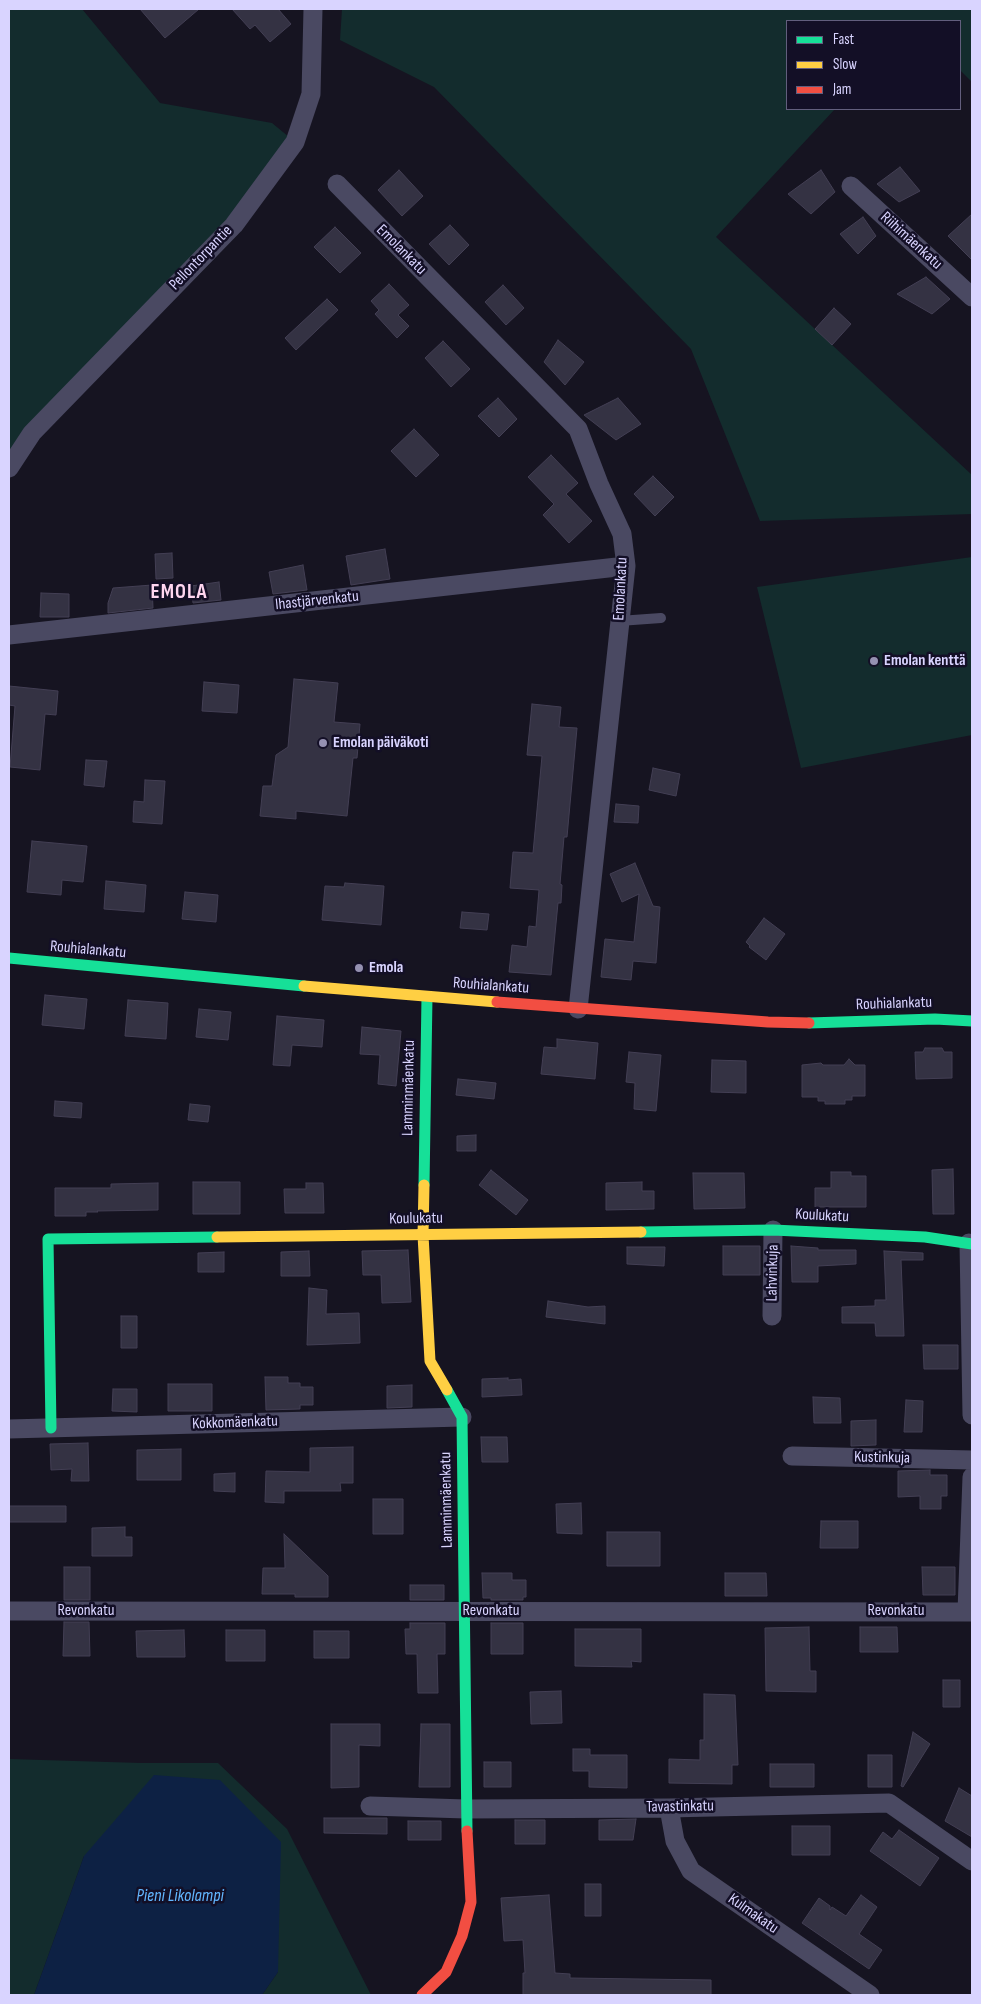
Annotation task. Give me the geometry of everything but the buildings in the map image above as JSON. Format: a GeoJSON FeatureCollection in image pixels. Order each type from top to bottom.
{"type":"FeatureCollection","features":[{"type":"Feature","properties":{"kind":"street","name":"Pellontorpantie"},"geometry":{"type":"LineString","coordinates":[[9,468],[32,433],[234,225],[295,142],[311,94],[313,9]]}},
{"type":"Feature","properties":{"kind":"street","name":"Emolankatu"},"geometry":{"type":"LineString","coordinates":[[337,184],[578,429],[598,484],[622,534],[626,566],[578,1009]]}},
{"type":"Feature","properties":{"kind":"street","name":"Riihimäenkatu"},"geometry":{"type":"LineString","coordinates":[[851,186],[972,297]]}},
{"type":"Feature","properties":{"kind":"street","name":"Ihastjärvenkatu"},"geometry":{"type":"LineString","coordinates":[[9,635],[626,566]]}},
{"type":"Feature","properties":{"kind":"street","name":"Rouhialankatu"},"geometry":{"type":"LineString","coordinates":[[9,958],[427,998],[768,1022],[815,1023],[935,1019],[972,1021]]}},
{"type":"Feature","properties":{"kind":"street","name":"Lamminmäenkatu"},"geometry":{"type":"LineString","coordinates":[[422,1995],[446,1972],[462,1936],[472,1902],[466,1809],[462,1417],[430,1361],[423,1235],[427,998]]}},
{"type":"Feature","properties":{"kind":"street","name":"Koulukatu"},"geometry":{"type":"LineString","coordinates":[[50,1428],[48,1240],[773,1230],[925,1237],[971,1244]]}},
{"type":"Feature","properties":{"kind":"street","name":"Lahvinkuja"},"geometry":{"type":"LineString","coordinates":[[772,1316],[773,1230]]}},
{"type":"Feature","properties":{"kind":"street"},"geometry":{"type":"LineString","coordinates":[[971,1244],[972,1415]]}},
{"type":"Feature","properties":{"kind":"street","name":"Kokkomäenkatu"},"geometry":{"type":"LineString","coordinates":[[9,1429],[462,1417]]}},
{"type":"Feature","properties":{"kind":"street","name":"Kustinkuja"},"geometry":{"type":"LineString","coordinates":[[792,1456],[972,1460]]}},
{"type":"Feature","properties":{"kind":"street"},"geometry":{"type":"LineString","coordinates":[[970,1612],[972,1477]]}},
{"type":"Feature","properties":{"kind":"street","name":"Revonkatu"},"geometry":{"type":"LineString","coordinates":[[9,1611],[970,1612]]}},
{"type":"Feature","properties":{"kind":"street","name":"Tavastinkatu"},"geometry":{"type":"LineString","coordinates":[[370,1806],[466,1809],[669,1808],[889,1803],[972,1861]]}},
{"type":"Feature","properties":{"kind":"street","name":"Kulmakatu"},"geometry":{"type":"LineString","coordinates":[[669,1808],[675,1841],[691,1871],[870,1995]]}},
{"type":"Feature","properties":{"kind":"lane"},"geometry":{"type":"LineString","coordinates":[[620,620],[661,618]]}},
{"type":"Feature","properties":{"kind":"green space"},"geometry":{"type":"Polygon","coordinates":[[[9,9],[82,9],[160,103],[272,123],[295,142],[9,468],[9,9]]]}},
{"type":"Feature","properties":{"kind":"green space"},"geometry":{"type":"Polygon","coordinates":[[[342,9],[972,9],[972,82],[961,71],[961,20],[786,20],[786,110],[834,110],[716,237],[972,475],[972,514],[760,521],[691,349],[434,87],[340,40],[342,9]]]}},
{"type":"Feature","properties":{"kind":"green space","name":"Emolan kenttä"},"geometry":{"type":"Polygon","coordinates":[[[972,557],[972,735],[801,768],[757,587],[972,557]]]}},
{"type":"Feature","properties":{"kind":"green space"},"geometry":{"type":"Polygon","coordinates":[[[9,1759],[218,1763],[287,1829],[371,1995],[262,1995],[278,1972],[84,1856],[34,1995],[9,1995],[9,1759]]]}},
{"type":"Feature","properties":{"kind":"water","name":"Pieni Likolampi"},"geometry":{"type":"Polygon","coordinates":[[[154,1775],[220,1780],[281,1842],[278,1972],[262,1995],[34,1995],[84,1856],[154,1775]]]}},
{"type":"Feature","properties":{"kind":"traffic: fast"},"geometry":{"type":"LineString","coordinates":[[9,958],[304,986]]}},
{"type":"Feature","properties":{"kind":"traffic: fast"},"geometry":{"type":"LineString","coordinates":[[424,1185],[427,997]]}},
{"type":"Feature","properties":{"kind":"traffic: fast"},"geometry":{"type":"LineString","coordinates":[[809,1023],[935,1019],[972,1021]]}},
{"type":"Feature","properties":{"kind":"traffic: fast"},"geometry":{"type":"LineString","coordinates":[[641,1232],[773,1230],[925,1237],[972,1244]]}},
{"type":"Feature","properties":{"kind":"traffic: fast"},"geometry":{"type":"LineString","coordinates":[[51,1428],[48,1239],[217,1237]]}},
{"type":"Feature","properties":{"kind":"traffic: fast"},"geometry":{"type":"LineString","coordinates":[[447,1390],[462,1417],[467,1831]]}},
{"type":"Feature","properties":{"kind":"traffic: slow"},"geometry":{"type":"LineString","coordinates":[[304,986],[497,1002]]}},
{"type":"Feature","properties":{"kind":"traffic: slow"},"geometry":{"type":"LineString","coordinates":[[424,1185],[423,1235],[430,1361],[447,1390]]}},
{"type":"Feature","properties":{"kind":"traffic: slow"},"geometry":{"type":"LineString","coordinates":[[217,1237],[641,1232]]}},
{"type":"Feature","properties":{"kind":"traffic: jam"},"geometry":{"type":"LineString","coordinates":[[497,1002],[768,1022],[809,1023]]}},
{"type":"Feature","properties":{"kind":"traffic: jam"},"geometry":{"type":"LineString","coordinates":[[422,1995],[446,1972],[462,1936],[471,1902],[467,1831]]}},
{"type":"Feature","properties":{"kind":"place","name":"Emolan kenttä"},"geometry":{"type":"Point","coordinates":[874,661]}},
{"type":"Feature","properties":{"kind":"place","name":"Emolan päiväkoti"},"geometry":{"type":"Point","coordinates":[323,743]}},
{"type":"Feature","properties":{"kind":"place","name":"Emola"},"geometry":{"type":"Point","coordinates":[359,968]}},
{"type":"Feature","properties":{"kind":"district","name":"EMOLA"},"geometry":{"type":"Point","coordinates":[179,593]}}]}
